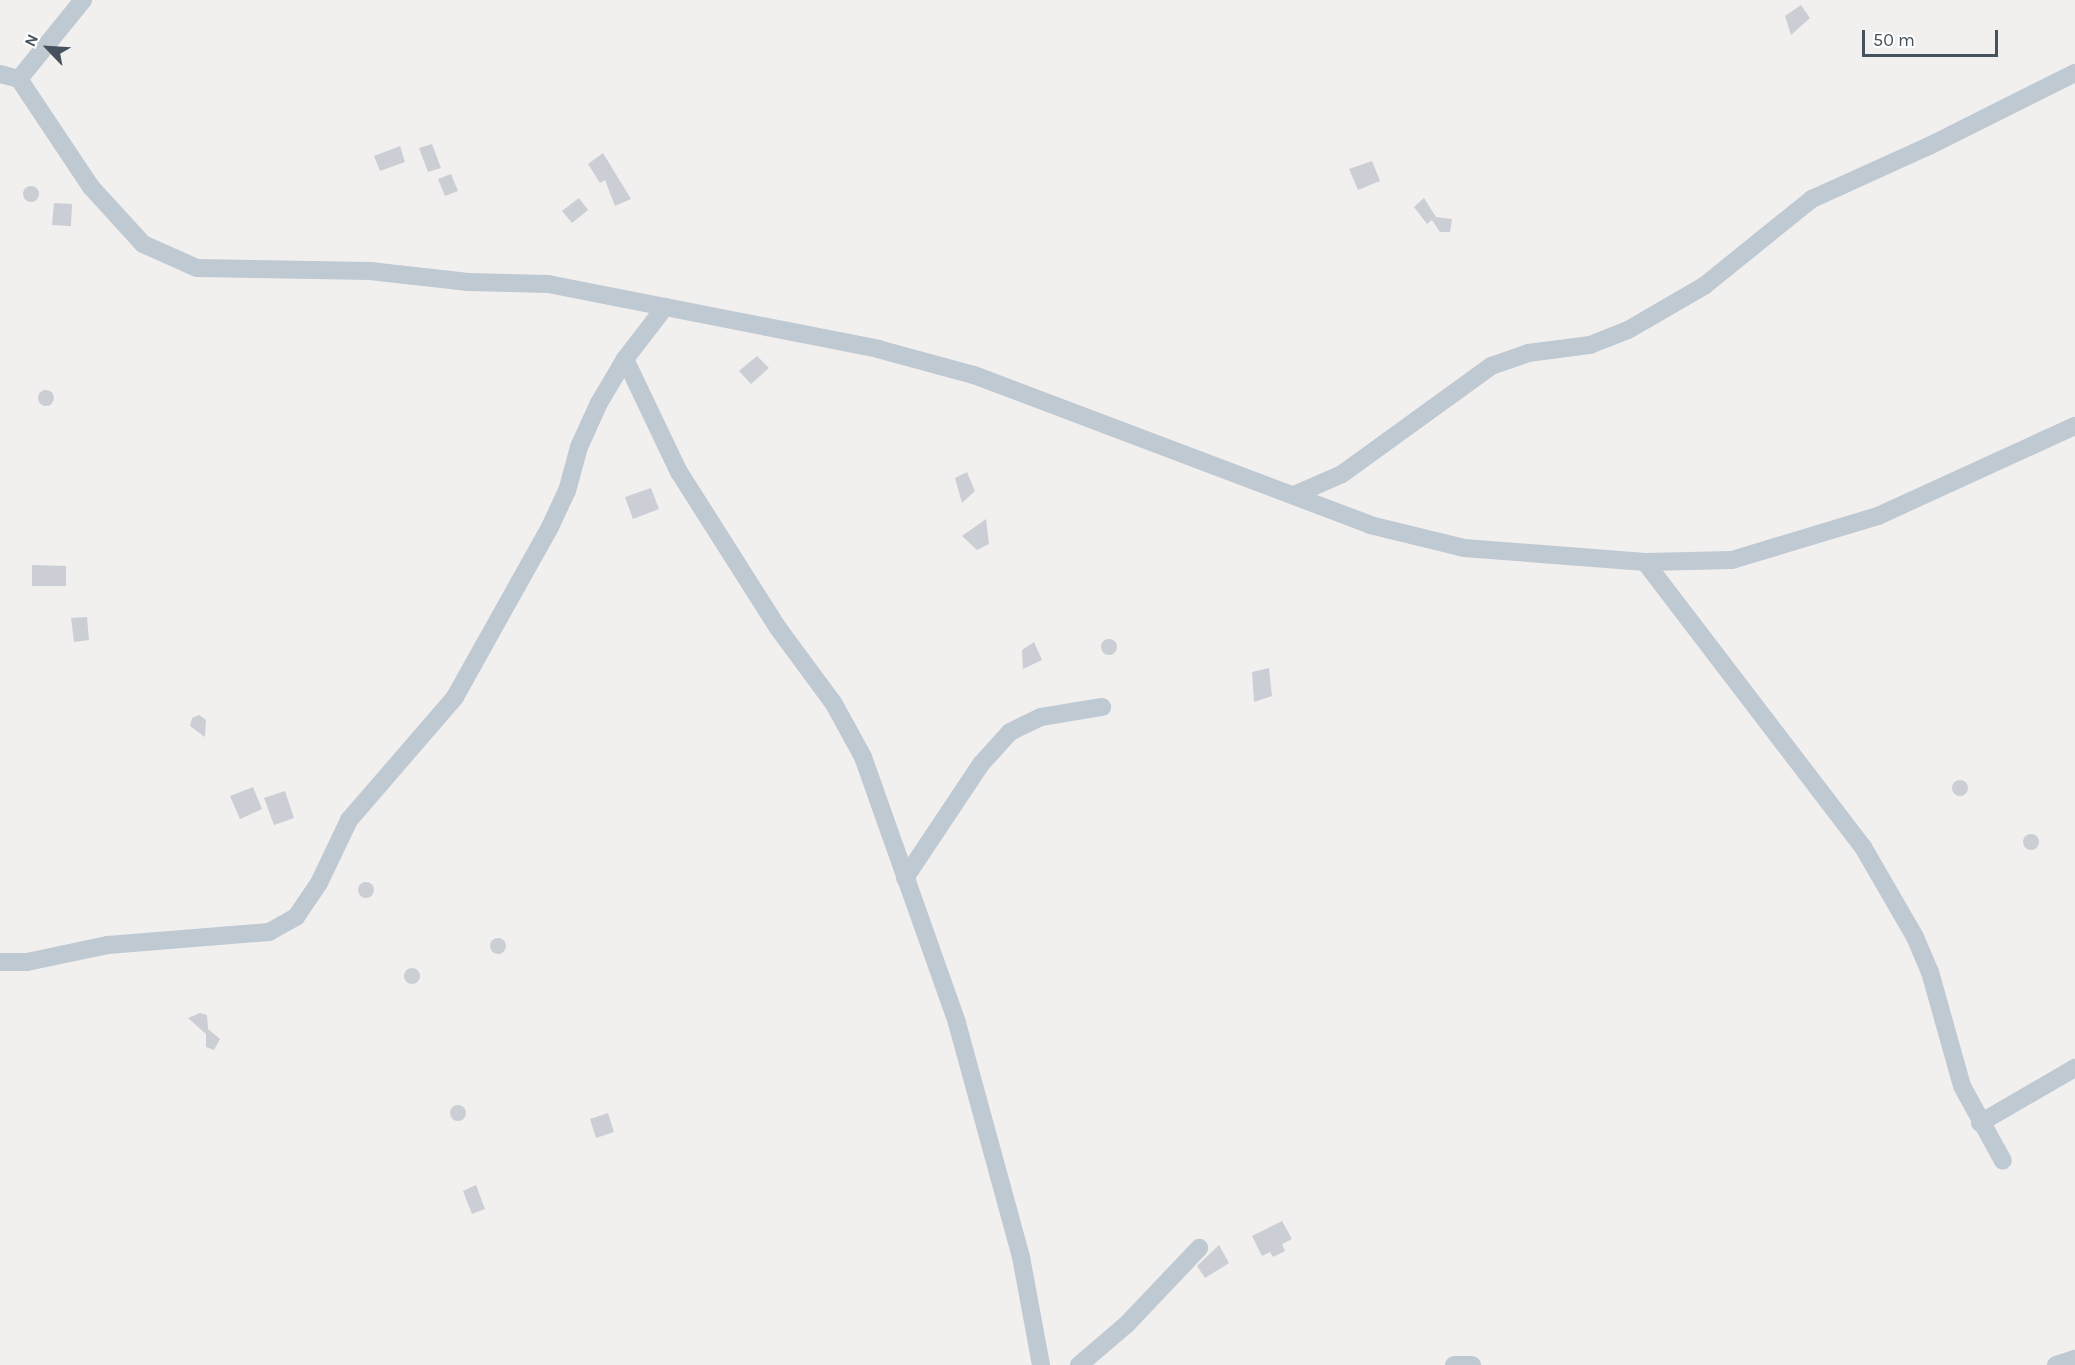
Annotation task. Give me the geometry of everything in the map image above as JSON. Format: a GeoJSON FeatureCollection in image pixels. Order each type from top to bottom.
{"type":"FeatureCollection","features":[{"type":"Feature","properties":{"kind":"street"},"geometry":{"type":"LineString","coordinates":[[19,79],[83,0]]}},
{"type":"Feature","properties":{"kind":"street"},"geometry":{"type":"LineString","coordinates":[[1294,495],[1342,474],[1491,366],[1528,353],[1590,345],[1628,330],[1704,286],[1812,199],[1940,141],[2075,73]]}},
{"type":"Feature","properties":{"kind":"street"},"geometry":{"type":"LineString","coordinates":[[0,74],[19,79],[91,187],[144,244],[177,261],[215,270],[370,271],[468,282],[548,284],[878,349],[974,375],[1370,525],[1464,548],[1645,562],[1732,560],[1832,532],[1927,495],[2075,426]]}},
{"type":"Feature","properties":{"kind":"street"},"geometry":{"type":"LineString","coordinates":[[0,962],[27,962],[108,945],[269,932],[296,917],[319,883],[349,820],[455,697],[550,527],[567,491],[579,447],[625,359],[665,307]]}},
{"type":"Feature","properties":{"kind":"street"},"geometry":{"type":"LineString","coordinates":[[625,359],[678,472],[778,628],[849,729],[957,1023],[1021,1257],[1041,1365]]}},
{"type":"Feature","properties":{"kind":"street"},"geometry":{"type":"LineString","coordinates":[[1645,562],[1863,847],[1930,972],[1950,1050],[1980,1123],[2003,1161]]}},
{"type":"Feature","properties":{"kind":"street"},"geometry":{"type":"LineString","coordinates":[[905,878],[981,764],[1010,732],[1041,717],[1102,707]]}},
{"type":"Feature","properties":{"kind":"street"},"geometry":{"type":"LineString","coordinates":[[1980,1123],[2075,1068]]}},
{"type":"Feature","properties":{"kind":"street"},"geometry":{"type":"LineString","coordinates":[[1079,1365],[1127,1324],[1199,1248]]}},
{"type":"Feature","properties":{"kind":"street"},"geometry":{"type":"LineString","coordinates":[[2056,1365],[2075,1359]]}},
{"type":"Feature","properties":{"kind":"street"},"geometry":{"type":"LineString","coordinates":[[1454,1365],[1472,1365]]}},
{"type":"Feature","properties":{"kind":"building"},"geometry":{"type":"Polygon","coordinates":[[[1801,5],[1810,18],[1791,35],[1785,16],[1801,5]]]}},
{"type":"Feature","properties":{"kind":"building"},"geometry":{"type":"Polygon","coordinates":[[[432,144],[441,168],[428,172],[419,148],[432,144]]]}},
{"type":"Feature","properties":{"kind":"building"},"geometry":{"type":"Polygon","coordinates":[[[400,146],[405,162],[380,171],[374,156],[400,146]]]}},
{"type":"Feature","properties":{"kind":"building"},"geometry":{"type":"Polygon","coordinates":[[[603,153],[631,199],[615,206],[605,180],[600,183],[588,164],[603,153]]]}},
{"type":"Feature","properties":{"kind":"building"},"geometry":{"type":"Polygon","coordinates":[[[1372,161],[1380,181],[1358,190],[1349,169],[1372,161]]]}},
{"type":"Feature","properties":{"kind":"building"},"geometry":{"type":"Polygon","coordinates":[[[451,174],[458,191],[445,196],[438,179],[451,174]]]}},
{"type":"Feature","properties":{"kind":"building"},"geometry":{"type":"Polygon","coordinates":[[[28,186],[34,186],[39,194],[37,200],[28,202],[23,197],[23,191],[28,186]]]}},
{"type":"Feature","properties":{"kind":"building"},"geometry":{"type":"Polygon","coordinates":[[[579,198],[588,210],[572,223],[562,211],[579,198]]]}},
{"type":"Feature","properties":{"kind":"building"},"geometry":{"type":"Polygon","coordinates":[[[1424,198],[1436,217],[1452,219],[1450,232],[1440,232],[1432,220],[1427,224],[1414,207],[1424,198]]]}},
{"type":"Feature","properties":{"kind":"building"},"geometry":{"type":"Polygon","coordinates":[[[54,203],[72,204],[71,226],[52,225],[54,203]]]}},
{"type":"Feature","properties":{"kind":"building"},"geometry":{"type":"Polygon","coordinates":[[[757,356],[769,368],[751,384],[739,371],[757,356]]]}},
{"type":"Feature","properties":{"kind":"building"},"geometry":{"type":"Polygon","coordinates":[[[43,390],[49,390],[54,398],[52,404],[43,406],[38,401],[38,395],[43,390]]]}},
{"type":"Feature","properties":{"kind":"building"},"geometry":{"type":"Polygon","coordinates":[[[967,472],[975,491],[962,503],[955,478],[967,472]]]}},
{"type":"Feature","properties":{"kind":"building"},"geometry":{"type":"Polygon","coordinates":[[[651,488],[659,509],[633,519],[625,497],[651,488]]]}},
{"type":"Feature","properties":{"kind":"building"},"geometry":{"type":"Polygon","coordinates":[[[986,519],[989,544],[977,550],[962,536],[986,519]]]}},
{"type":"Feature","properties":{"kind":"building"},"geometry":{"type":"Polygon","coordinates":[[[32,565],[66,566],[66,586],[32,586],[32,565]]]}},
{"type":"Feature","properties":{"kind":"building"},"geometry":{"type":"Polygon","coordinates":[[[87,617],[89,640],[74,642],[71,618],[87,617]]]}},
{"type":"Feature","properties":{"kind":"building"},"geometry":{"type":"Polygon","coordinates":[[[1106,639],[1112,639],[1117,647],[1115,653],[1106,655],[1101,650],[1101,644],[1106,639]]]}},
{"type":"Feature","properties":{"kind":"building"},"geometry":{"type":"Polygon","coordinates":[[[1034,642],[1042,660],[1023,669],[1022,650],[1034,642]]]}},
{"type":"Feature","properties":{"kind":"building"},"geometry":{"type":"Polygon","coordinates":[[[1269,668],[1272,696],[1254,702],[1252,672],[1269,668]]]}},
{"type":"Feature","properties":{"kind":"building"},"geometry":{"type":"Polygon","coordinates":[[[199,715],[206,720],[205,737],[190,726],[192,718],[199,715]]]}},
{"type":"Feature","properties":{"kind":"building"},"geometry":{"type":"Polygon","coordinates":[[[1957,780],[1963,780],[1968,788],[1966,794],[1957,796],[1952,791],[1952,785],[1957,780]]]}},
{"type":"Feature","properties":{"kind":"building"},"geometry":{"type":"Polygon","coordinates":[[[253,787],[262,809],[240,819],[230,796],[253,787]]]}},
{"type":"Feature","properties":{"kind":"building"},"geometry":{"type":"Polygon","coordinates":[[[285,791],[294,818],[274,825],[264,798],[285,791]]]}},
{"type":"Feature","properties":{"kind":"building"},"geometry":{"type":"Polygon","coordinates":[[[2028,834],[2034,834],[2039,842],[2037,848],[2028,850],[2023,845],[2023,839],[2028,834]]]}},
{"type":"Feature","properties":{"kind":"building"},"geometry":{"type":"Polygon","coordinates":[[[363,882],[369,882],[374,890],[372,896],[363,898],[358,893],[358,887],[363,882]]]}},
{"type":"Feature","properties":{"kind":"building"},"geometry":{"type":"Polygon","coordinates":[[[495,938],[501,938],[506,946],[504,952],[495,954],[490,949],[490,943],[495,938]]]}},
{"type":"Feature","properties":{"kind":"building"},"geometry":{"type":"Polygon","coordinates":[[[409,968],[415,968],[420,976],[418,982],[409,984],[404,979],[404,973],[409,968]]]}},
{"type":"Feature","properties":{"kind":"building"},"geometry":{"type":"Polygon","coordinates":[[[200,1013],[207,1015],[208,1029],[220,1039],[214,1050],[206,1047],[206,1034],[188,1018],[200,1013]]]}},
{"type":"Feature","properties":{"kind":"building"},"geometry":{"type":"Polygon","coordinates":[[[458,1105],[466,1113],[458,1121],[450,1113],[458,1105]]]}},
{"type":"Feature","properties":{"kind":"building"},"geometry":{"type":"Polygon","coordinates":[[[608,1113],[614,1132],[596,1138],[590,1119],[608,1113]]]}},
{"type":"Feature","properties":{"kind":"building"},"geometry":{"type":"Polygon","coordinates":[[[476,1185],[485,1209],[472,1214],[463,1191],[476,1185]]]}},
{"type":"Feature","properties":{"kind":"building"},"geometry":{"type":"Polygon","coordinates":[[[1282,1221],[1292,1239],[1282,1244],[1285,1251],[1273,1257],[1270,1252],[1262,1256],[1252,1236],[1282,1221]]]}},
{"type":"Feature","properties":{"kind":"building"},"geometry":{"type":"Polygon","coordinates":[[[1219,1245],[1229,1263],[1205,1278],[1197,1266],[1219,1245]]]}}]}
